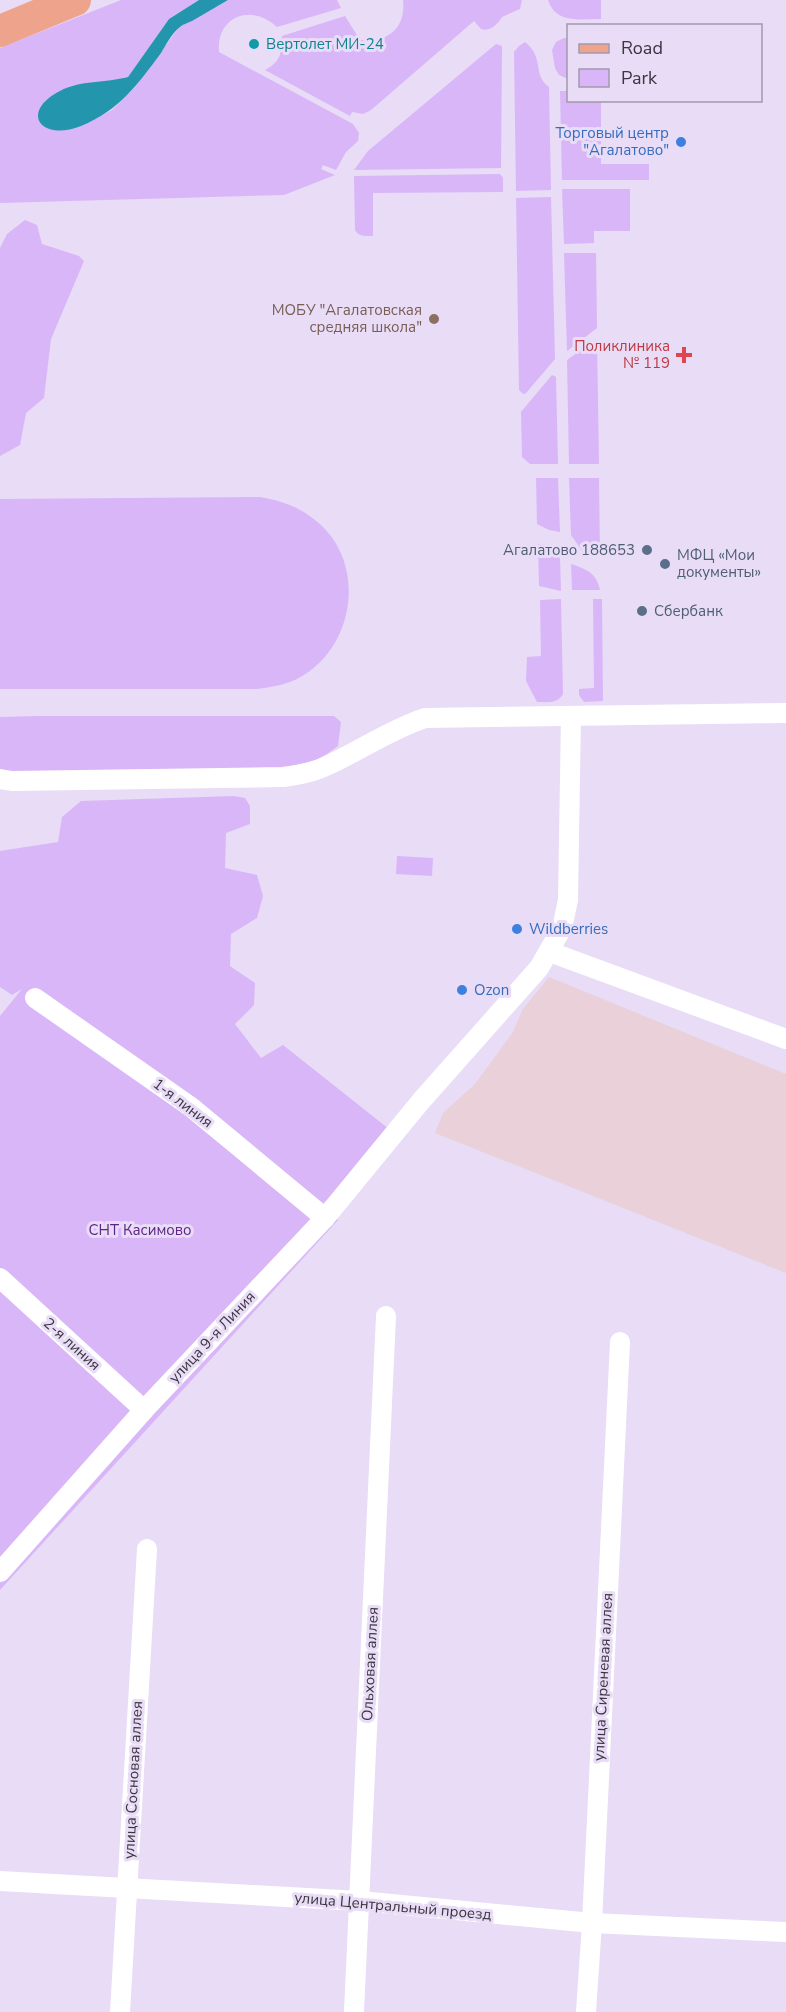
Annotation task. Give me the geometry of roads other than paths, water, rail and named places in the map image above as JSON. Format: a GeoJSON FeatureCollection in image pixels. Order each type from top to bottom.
{"type":"FeatureCollection","features":[{"type":"Feature","properties":{"kind":"main road"},"geometry":{"type":"LineString","coordinates":[[0,31],[75,0]]}},
{"type":"Feature","properties":{"kind":"street"},"geometry":{"type":"LineString","coordinates":[[0,779],[12,781],[283,777],[305,774],[324,767],[409,723],[424,718],[786,713]]}},
{"type":"Feature","properties":{"kind":"street","name":"улица 9-я Линия"},"geometry":{"type":"LineString","coordinates":[[0,1572],[144,1410],[325,1218],[422,1101],[539,968],[550,952],[562,928],[567,900],[572,716]]}},
{"type":"Feature","properties":{"kind":"street"},"geometry":{"type":"LineString","coordinates":[[550,952],[786,1039]]}},
{"type":"Feature","properties":{"kind":"street","name":"1-я линия"},"geometry":{"type":"LineString","coordinates":[[35,998],[191,1107],[325,1218]]}},
{"type":"Feature","properties":{"kind":"street","name":"2-я линия"},"geometry":{"type":"LineString","coordinates":[[0,1278],[144,1410]]}},
{"type":"Feature","properties":{"kind":"street","name":"Ольховая аллея"},"geometry":{"type":"LineString","coordinates":[[354,2012],[386,1316]]}},
{"type":"Feature","properties":{"kind":"street","name":"улица Сиреневая аллея"},"geometry":{"type":"LineString","coordinates":[[586,2012],[620,1342]]}},
{"type":"Feature","properties":{"kind":"street","name":"улица Сосновая аллея"},"geometry":{"type":"LineString","coordinates":[[120,2012],[147,1549]]}},
{"type":"Feature","properties":{"kind":"street","name":"улица Центральный проезд"},"geometry":{"type":"LineString","coordinates":[[0,1881],[360,1901],[591,1923],[786,1932]]}},
{"type":"Feature","properties":{"kind":"water"},"geometry":{"type":"Polygon","coordinates":[[[199,0],[228,0],[177,30],[127,96],[107,112],[95,120],[67,130],[55,130],[40,122],[38,116],[40,108],[47,99],[60,91],[85,83],[128,77],[169,19],[199,0]]]}},
{"type":"Feature","properties":{"kind":"place","name":"Вертолет МИ-24"},"geometry":{"type":"Point","coordinates":[254,44]}},
{"type":"Feature","properties":{"kind":"place","name":"Торговый центр \"Агалатово\""},"geometry":{"type":"Point","coordinates":[681,142]}},
{"type":"Feature","properties":{"kind":"place","name":"МОБУ \"Агалатовская средняя школа\""},"geometry":{"type":"Point","coordinates":[434,319]}},
{"type":"Feature","properties":{"kind":"place","name":"Поликлиника № 119"},"geometry":{"type":"Point","coordinates":[684,355]}},
{"type":"Feature","properties":{"kind":"place","name":"Агалатово 188653"},"geometry":{"type":"Point","coordinates":[647,550]}},
{"type":"Feature","properties":{"kind":"place","name":"МФЦ «Мои документы»"},"geometry":{"type":"Point","coordinates":[665,564]}},
{"type":"Feature","properties":{"kind":"place","name":"Сбербанк"},"geometry":{"type":"Point","coordinates":[642,611]}},
{"type":"Feature","properties":{"kind":"place","name":"Wildberries"},"geometry":{"type":"Point","coordinates":[517,929]}},
{"type":"Feature","properties":{"kind":"place","name":"Ozon"},"geometry":{"type":"Point","coordinates":[462,990]}},
{"type":"Feature","properties":{"kind":"park label","name":"СНТ Касимово"},"geometry":{"type":"Point","coordinates":[140,1230]}}]}
